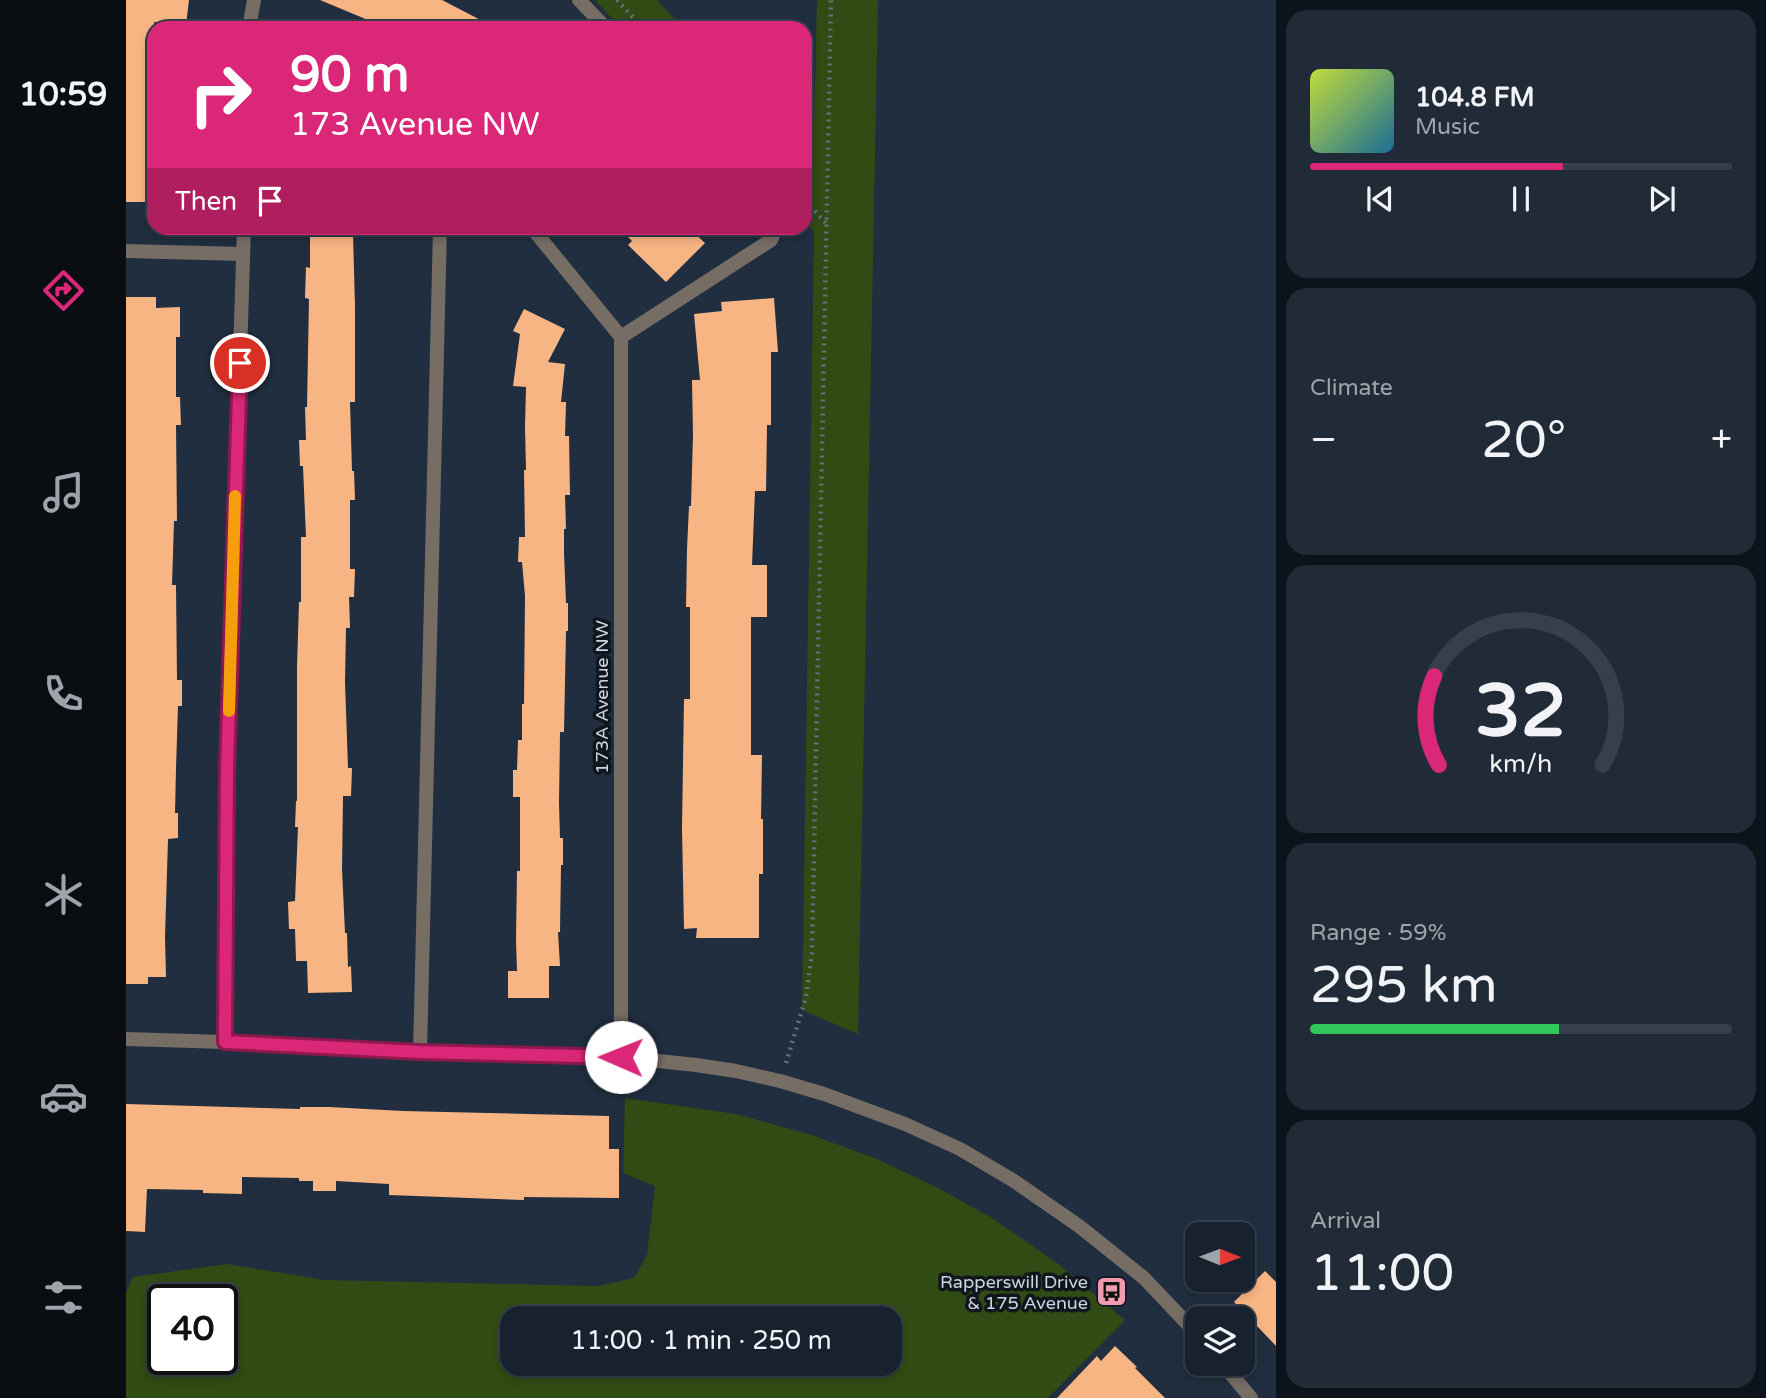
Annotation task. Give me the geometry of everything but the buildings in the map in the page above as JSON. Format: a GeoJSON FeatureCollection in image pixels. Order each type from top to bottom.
{"type":"FeatureCollection","features":[{"type":"Feature","properties":{"kind":"street"},"geometry":{"type":"LineString","coordinates":[[250,21],[254,0]]}},
{"type":"Feature","properties":{"kind":"street"},"geometry":{"type":"LineString","coordinates":[[579,0],[599,21]]}},
{"type":"Feature","properties":{"kind":"street"},"geometry":{"type":"LineString","coordinates":[[225,1042],[227,769],[244,235]]}},
{"type":"Feature","properties":{"kind":"street"},"geometry":{"type":"LineString","coordinates":[[420,1052],[440,235]]}},
{"type":"Feature","properties":{"kind":"street"},"geometry":{"type":"LineString","coordinates":[[538,235],[621,337],[771,240],[773,235]]}},
{"type":"Feature","properties":{"kind":"street"},"geometry":{"type":"LineString","coordinates":[[126,251],[243,254]]}},
{"type":"Feature","properties":{"kind":"street","name":"173A Avenue NW"},"geometry":{"type":"LineString","coordinates":[[621,337],[621,1057]]}},
{"type":"Feature","properties":{"kind":"street"},"geometry":{"type":"LineString","coordinates":[[126,1039],[420,1052],[621,1057],[736,1071],[780,1081],[894,1120],[960,1149],[1014,1181],[1144,1278],[1185,1321]]}},
{"type":"Feature","properties":{"kind":"street"},"geometry":{"type":"LineString","coordinates":[[1233,1376],[1251,1398]]}},
{"type":"Feature","properties":{"kind":"path"},"geometry":{"type":"LineString","coordinates":[[617,0],[636,21]]}},
{"type":"Feature","properties":{"kind":"path"},"geometry":{"type":"LineString","coordinates":[[780,1081],[806,997],[812,952],[831,0]]}},
{"type":"Feature","properties":{"kind":"path"},"geometry":{"type":"LineString","coordinates":[[812,208],[826,223]]}},
{"type":"Feature","properties":{"kind":"green space"},"geometry":{"type":"Polygon","coordinates":[[[595,0],[657,0],[676,21],[614,21],[595,0]]]}},
{"type":"Feature","properties":{"kind":"green space"},"geometry":{"type":"Polygon","coordinates":[[[817,0],[878,0],[858,1034],[802,1010],[817,0]]]}},
{"type":"Feature","properties":{"kind":"green space"},"geometry":{"type":"Polygon","coordinates":[[[625,1098],[736,1114],[812,1135],[877,1159],[992,1218],[1057,1263],[1125,1320],[1048,1398],[126,1398],[126,1292],[133,1277],[227,1264],[325,1280],[598,1286],[634,1278],[647,1255],[655,1186],[623,1173],[625,1098]]]}},
{"type":"Feature","properties":{"kind":"slow traffic"},"geometry":{"type":"LineString","coordinates":[[229,711],[235,496]]}},
{"type":"Feature","properties":{"kind":"place","name":"Rapperswill Drive & 175 Avenue"},"geometry":{"type":"Point","coordinates":[1111,1292]}},
{"type":"Feature","properties":{"kind":"route"},"geometry":{"type":"LineString","coordinates":[[240,363],[227,769],[225,1042],[420,1052],[621,1057]]}}]}
